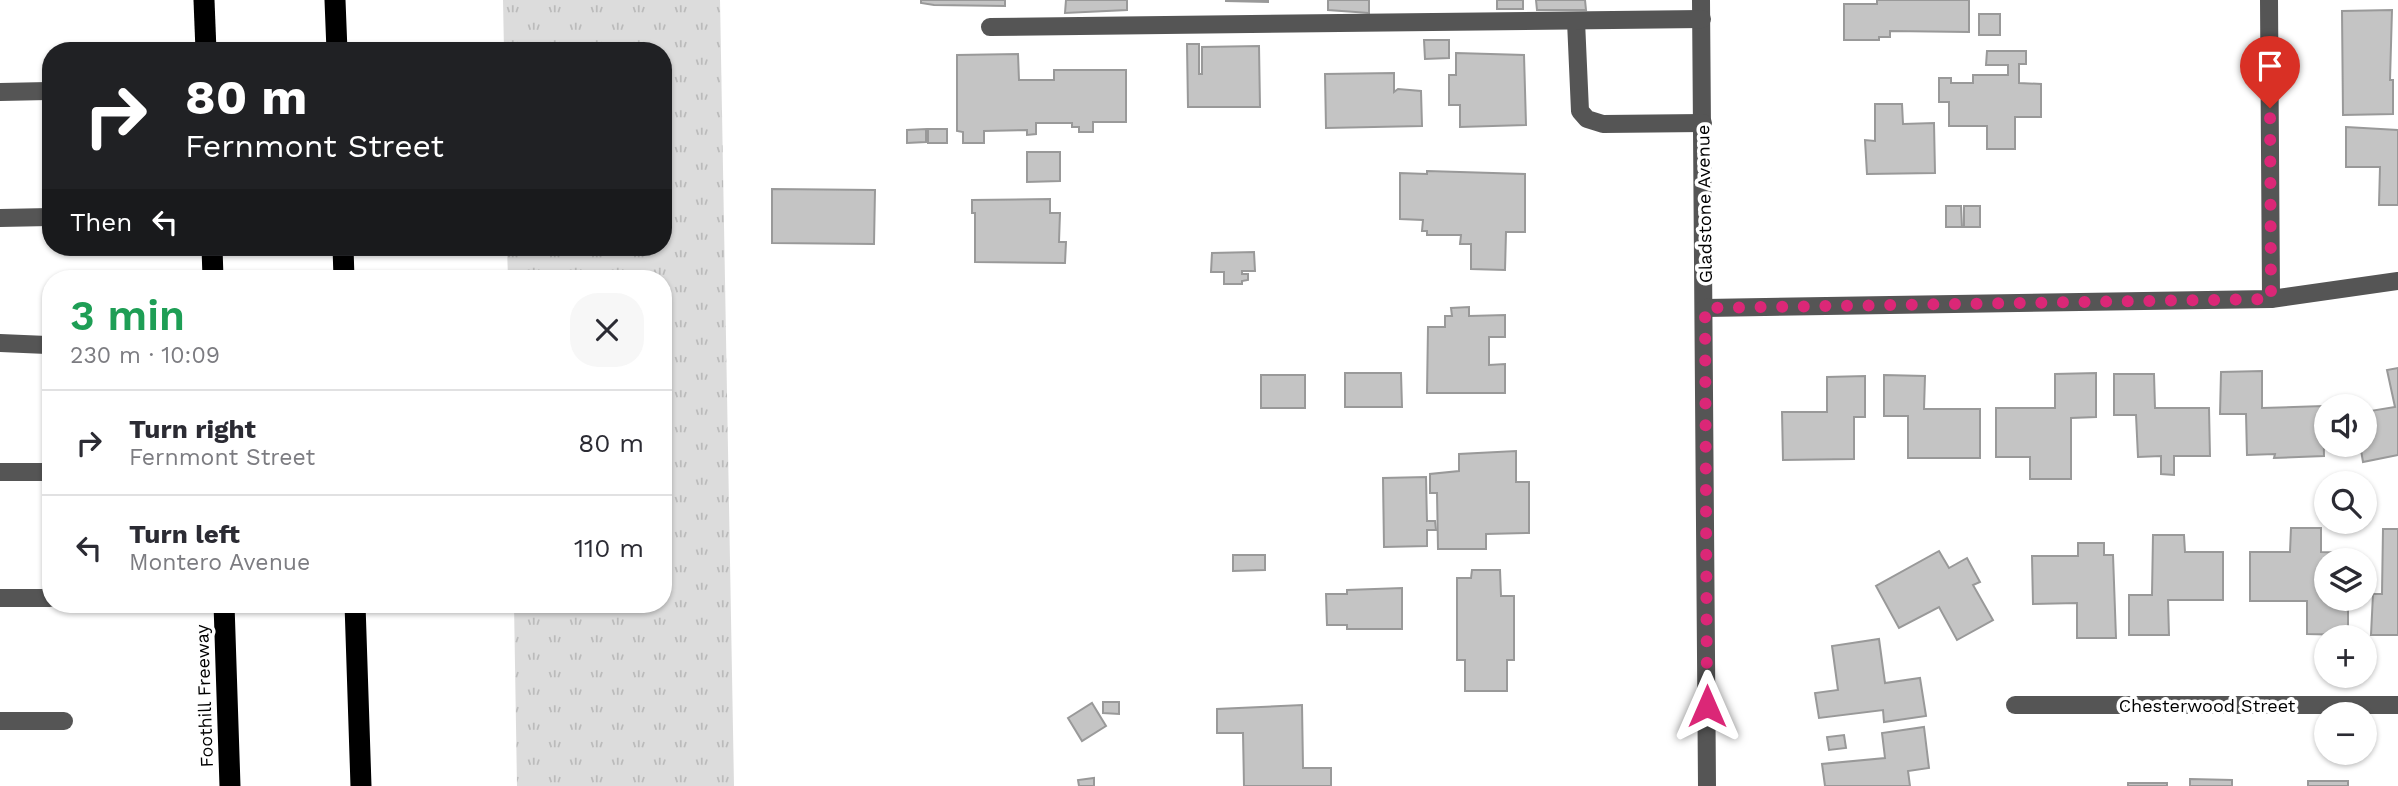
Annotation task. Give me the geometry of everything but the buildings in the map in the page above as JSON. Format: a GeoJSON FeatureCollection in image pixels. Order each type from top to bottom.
{"type":"FeatureCollection","features":[{"type":"Feature","properties":{"kind":"highway"},"geometry":{"type":"LineString","coordinates":[[204,0],[205,42]]}},
{"type":"Feature","properties":{"kind":"highway"},"geometry":{"type":"LineString","coordinates":[[335,0],[337,42]]}},
{"type":"Feature","properties":{"kind":"highway","name":"Foothill Freeway"},"geometry":{"type":"LineString","coordinates":[[224,613],[230,786]]}},
{"type":"Feature","properties":{"kind":"highway"},"geometry":{"type":"LineString","coordinates":[[355,613],[361,786]]}},
{"type":"Feature","properties":{"kind":"street","name":"Gladstone Avenue"},"geometry":{"type":"LineString","coordinates":[[1702,0],[1707,786]]}},
{"type":"Feature","properties":{"kind":"street"},"geometry":{"type":"LineString","coordinates":[[2269,0],[2271,299]]}},
{"type":"Feature","properties":{"kind":"street"},"geometry":{"type":"LineString","coordinates":[[990,27],[1702,19]]}},
{"type":"Feature","properties":{"kind":"street"},"geometry":{"type":"LineString","coordinates":[[1576,21],[1580,111],[1587,119],[1603,124],[1703,122]]}},
{"type":"Feature","properties":{"kind":"street"},"geometry":{"type":"LineString","coordinates":[[0,92],[42,91]]}},
{"type":"Feature","properties":{"kind":"street"},"geometry":{"type":"LineString","coordinates":[[0,218],[42,217]]}},
{"type":"Feature","properties":{"kind":"street"},"geometry":{"type":"LineString","coordinates":[[1705,308],[2271,299],[2398,281]]}},
{"type":"Feature","properties":{"kind":"street"},"geometry":{"type":"LineString","coordinates":[[0,343],[42,345]]}},
{"type":"Feature","properties":{"kind":"street"},"geometry":{"type":"LineString","coordinates":[[0,472],[42,472]]}},
{"type":"Feature","properties":{"kind":"street"},"geometry":{"type":"LineString","coordinates":[[0,598],[42,598]]}},
{"type":"Feature","properties":{"kind":"street","name":"Chesterwood Street"},"geometry":{"type":"LineString","coordinates":[[2015,705],[2398,705]]}},
{"type":"Feature","properties":{"kind":"street"},"geometry":{"type":"LineString","coordinates":[[0,721],[64,721]]}},
{"type":"Feature","properties":{"kind":"green space"},"geometry":{"type":"Polygon","coordinates":[[[503,0],[720,0],[734,786],[517,786],[514,613],[672,613],[672,270],[508,270],[507,256],[672,256],[672,42],[504,42],[503,0]]]}},
{"type":"Feature","properties":{"kind":"route"},"geometry":{"type":"LineString","coordinates":[[1707,706],[1705,308],[2271,299],[2270,108]]}}]}
